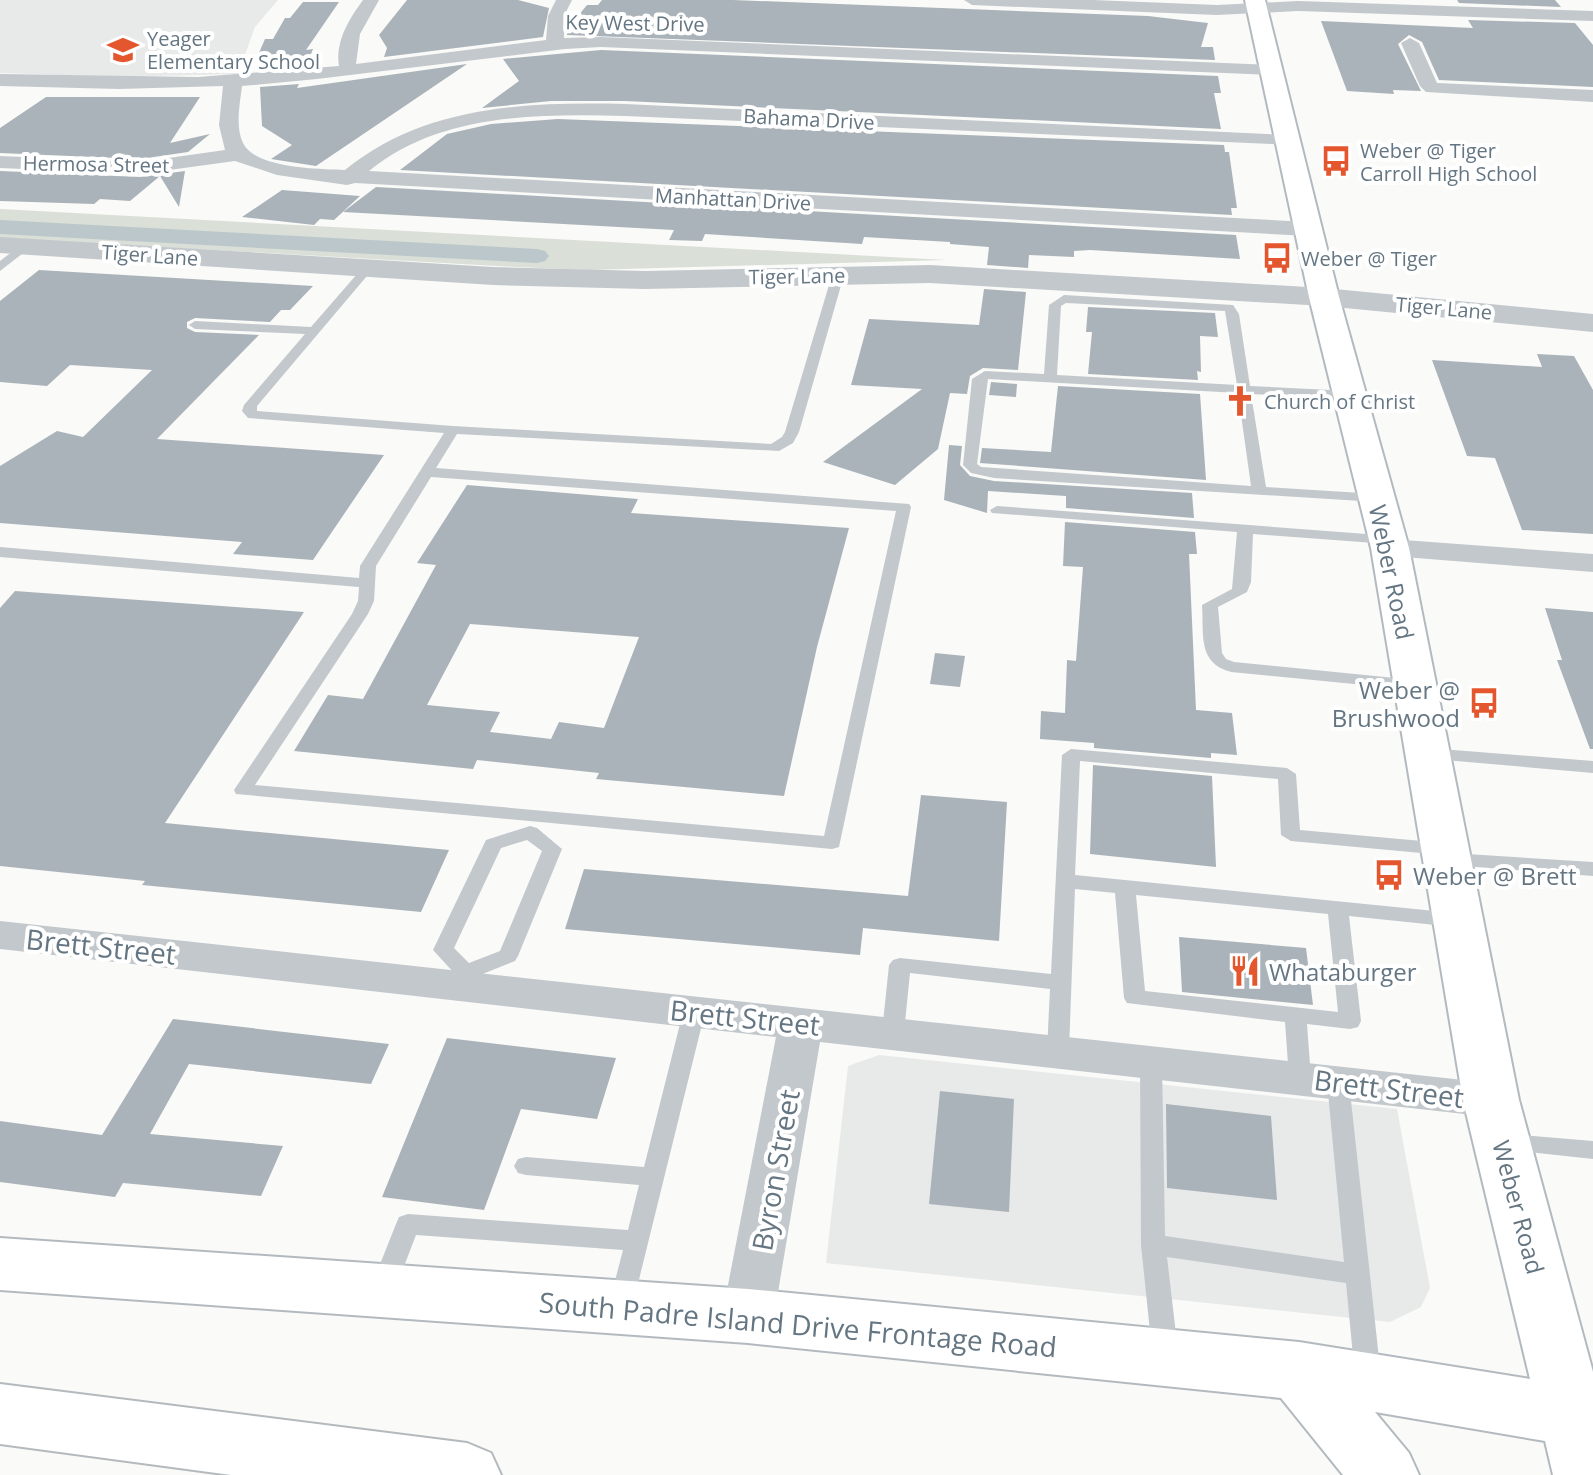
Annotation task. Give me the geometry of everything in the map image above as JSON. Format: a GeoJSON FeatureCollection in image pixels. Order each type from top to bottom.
{"type":"FeatureCollection","features":[{"type":"Feature","properties":{"kind":"main road","name":"Weber Road"},"geometry":{"type":"LineString","coordinates":[[1256,4],[1324,297],[1389,544],[1496,1121],[1584,1437]]}},
{"type":"Feature","properties":{"kind":"main road","name":"South Padre Island Drive Frontage Road"},"geometry":{"type":"LineString","coordinates":[[0,1264],[748,1316],[1166,1356],[1369,1382],[1584,1437]]}},
{"type":"Feature","properties":{"kind":"main road"},"geometry":{"type":"LineString","coordinates":[[1299,1371],[1385,1475]]}},
{"type":"Feature","properties":{"kind":"main road"},"geometry":{"type":"LineString","coordinates":[[0,1414],[467,1475]]}},
{"type":"Feature","properties":{"kind":"street"},"geometry":{"type":"LineString","coordinates":[[349,70],[346,63],[354,29],[371,0]]}},
{"type":"Feature","properties":{"kind":"street"},"geometry":{"type":"LineString","coordinates":[[555,43],[556,16],[564,0]]}},
{"type":"Feature","properties":{"kind":"street"},"geometry":{"type":"LineString","coordinates":[[972,0],[1217,10],[1256,4],[1593,16]]}},
{"type":"Feature","properties":{"kind":"street"},"geometry":{"type":"LineString","coordinates":[[1328,7],[1331,14],[1338,16],[1593,25]]}},
{"type":"Feature","properties":{"kind":"street","name":"Key West Drive"},"geometry":{"type":"LineString","coordinates":[[0,80],[143,85],[233,81],[349,70],[555,43],[645,43],[1272,70]]}},
{"type":"Feature","properties":{"kind":"street"},"geometry":{"type":"LineString","coordinates":[[1410,43],[1429,86],[1433,88],[1593,96]]}},
{"type":"Feature","properties":{"kind":"street"},"geometry":{"type":"LineString","coordinates":[[233,81],[227,135],[231,146],[239,154]]}},
{"type":"Feature","properties":{"kind":"street","name":"Bahama Drive"},"geometry":{"type":"LineString","coordinates":[[347,179],[364,162],[406,138],[473,119],[550,110],[625,110],[1288,141]]}},
{"type":"Feature","properties":{"kind":"street","name":"Hermosa Street"},"geometry":{"type":"LineString","coordinates":[[0,162],[140,168],[239,154]]}},
{"type":"Feature","properties":{"kind":"street","name":"Manhattan Drive"},"geometry":{"type":"LineString","coordinates":[[239,154],[273,168],[347,179],[1308,229]]}},
{"type":"Feature","properties":{"kind":"street","name":"Tiger Lane"},"geometry":{"type":"LineString","coordinates":[[12,246],[493,276],[645,280],[930,274],[1324,297],[1593,323]]}},
{"type":"Feature","properties":{"kind":"street"},"geometry":{"type":"LineString","coordinates":[[1389,544],[1593,563]]}},
{"type":"Feature","properties":{"kind":"street","name":"Brett Street"},"geometry":{"type":"LineString","coordinates":[[0,935],[464,979],[694,1012],[1319,1080],[1496,1121]]}},
{"type":"Feature","properties":{"kind":"street","name":"Byron Street"},"geometry":{"type":"LineString","coordinates":[[748,1316],[801,1023]]}},
{"type":"Feature","properties":{"kind":"lane"},"geometry":{"type":"LineString","coordinates":[[0,267],[12,246]]}},
{"type":"Feature","properties":{"kind":"lane"},"geometry":{"type":"LineString","coordinates":[[368,268],[251,405],[249,411],[253,415],[762,449],[783,444],[792,432],[838,275]]}},
{"type":"Feature","properties":{"kind":"lane"},"geometry":{"type":"LineString","coordinates":[[1050,377],[1055,305],[1058,301],[1069,298],[1209,305],[1232,310],[1259,491]]}},
{"type":"Feature","properties":{"kind":"lane"},"geometry":{"type":"LineString","coordinates":[[195,325],[315,331]]}},
{"type":"Feature","properties":{"kind":"lane"},"geometry":{"type":"LineString","coordinates":[[1350,395],[991,374],[979,379],[970,465],[976,470],[994,474],[1377,498]]}},
{"type":"Feature","properties":{"kind":"lane"},"geometry":{"type":"LineString","coordinates":[[427,472],[904,507],[832,843],[533,824],[243,790],[360,614],[366,601],[368,566],[453,430]]}},
{"type":"Feature","properties":{"kind":"lane"},"geometry":{"type":"LineString","coordinates":[[997,510],[1196,524],[1389,544]]}},
{"type":"Feature","properties":{"kind":"lane"},"geometry":{"type":"LineString","coordinates":[[1245,531],[1243,582],[1239,592],[1210,605],[1214,653],[1219,662],[1231,667],[1415,685]]}},
{"type":"Feature","properties":{"kind":"lane"},"geometry":{"type":"LineString","coordinates":[[0,552],[366,583]]}},
{"type":"Feature","properties":{"kind":"lane"},"geometry":{"type":"LineString","coordinates":[[1428,754],[1592,769]]}},
{"type":"Feature","properties":{"kind":"lane"},"geometry":{"type":"LineString","coordinates":[[1058,1050],[1071,755],[1287,774],[1291,835],[1593,869]]}},
{"type":"Feature","properties":{"kind":"lane"},"geometry":{"type":"LineString","coordinates":[[533,824],[552,849],[508,956],[464,979],[443,950],[493,844],[533,824]]}},
{"type":"Feature","properties":{"kind":"lane"},"geometry":{"type":"LineString","coordinates":[[1065,881],[1458,920]]}},
{"type":"Feature","properties":{"kind":"lane"},"geometry":{"type":"LineString","coordinates":[[1125,887],[1135,998],[1350,1021],[1338,908]]}},
{"type":"Feature","properties":{"kind":"lane"},"geometry":{"type":"LineString","coordinates":[[893,1032],[900,965],[1061,983]]}},
{"type":"Feature","properties":{"kind":"lane"},"geometry":{"type":"LineString","coordinates":[[621,1307],[694,1012]]}},
{"type":"Feature","properties":{"kind":"lane"},"geometry":{"type":"LineString","coordinates":[[1295,1013],[1319,1080],[1356,1274],[1369,1382]]}},
{"type":"Feature","properties":{"kind":"lane"},"geometry":{"type":"LineString","coordinates":[[1151,1062],[1153,1245],[1166,1356]]}},
{"type":"Feature","properties":{"kind":"lane"},"geometry":{"type":"LineString","coordinates":[[1496,1121],[1593,1150]]}},
{"type":"Feature","properties":{"kind":"lane"},"geometry":{"type":"LineString","coordinates":[[526,1166],[652,1177]]}},
{"type":"Feature","properties":{"kind":"lane"},"geometry":{"type":"LineString","coordinates":[[382,1291],[408,1224],[637,1241]]}},
{"type":"Feature","properties":{"kind":"lane"},"geometry":{"type":"LineString","coordinates":[[1153,1245],[1356,1274]]}},
{"type":"Feature","properties":{"kind":"shaded area","name":"Yeager Elementary School"},"geometry":{"type":"Polygon","coordinates":[[[0,0],[278,0],[255,27],[238,74],[116,77],[0,73],[0,0]]]}},
{"type":"Feature","properties":{"kind":"shaded area"},"geometry":{"type":"Polygon","coordinates":[[[0,209],[946,260],[589,270],[516,267],[0,238],[0,209]]]}},
{"type":"Feature","properties":{"kind":"shaded area"},"geometry":{"type":"Polygon","coordinates":[[[879,1055],[1397,1109],[1430,1288],[1421,1307],[1390,1322],[826,1263],[848,1066],[879,1055]]]}},
{"type":"Feature","properties":{"kind":"building"},"geometry":{"type":"Polygon","coordinates":[[[407,0],[518,0],[549,8],[543,37],[384,57],[387,48],[379,35],[407,0]]]}},
{"type":"Feature","properties":{"kind":"building"},"geometry":{"type":"Polygon","coordinates":[[[602,0],[733,0],[1148,16],[1208,23],[1201,47],[1213,47],[1215,60],[567,35],[569,13],[578,16],[587,5],[598,5],[602,0]]]}},
{"type":"Feature","properties":{"kind":"building"},"geometry":{"type":"Polygon","coordinates":[[[1457,0],[1555,0],[1561,7],[1459,3],[1457,0]]]}},
{"type":"Feature","properties":{"kind":"building"},"geometry":{"type":"Polygon","coordinates":[[[303,2],[339,2],[306,50],[313,49],[306,66],[258,69],[258,55],[265,39],[273,39],[285,18],[290,18],[303,2]]]}},
{"type":"Feature","properties":{"kind":"building"},"geometry":{"type":"Polygon","coordinates":[[[1468,20],[1575,23],[1593,45],[1593,87],[1439,80],[1422,42],[1409,35],[1398,44],[1421,91],[1393,90],[1394,94],[1347,91],[1321,21],[1473,28],[1468,20]]]}},
{"type":"Feature","properties":{"kind":"building"},"geometry":{"type":"Polygon","coordinates":[[[601,50],[1218,76],[1221,93],[1214,93],[1221,129],[625,101],[551,101],[482,108],[519,81],[503,59],[601,50]]]}},
{"type":"Feature","properties":{"kind":"building"},"geometry":{"type":"Polygon","coordinates":[[[467,64],[316,166],[271,159],[292,145],[262,126],[260,87],[299,84],[297,88],[467,64]]]}},
{"type":"Feature","properties":{"kind":"building"},"geometry":{"type":"Polygon","coordinates":[[[46,97],[200,97],[170,143],[210,134],[188,152],[140,159],[0,153],[0,128],[46,97]]]}},
{"type":"Feature","properties":{"kind":"building"},"geometry":{"type":"Polygon","coordinates":[[[558,119],[1224,145],[1225,152],[1229,152],[1237,208],[1231,208],[1232,215],[400,170],[447,134],[491,124],[558,119]]]}},
{"type":"Feature","properties":{"kind":"building"},"geometry":{"type":"Polygon","coordinates":[[[0,171],[140,177],[185,171],[179,207],[160,176],[130,201],[100,199],[94,204],[0,201],[0,171]]]}},
{"type":"Feature","properties":{"kind":"building"},"geometry":{"type":"Polygon","coordinates":[[[376,187],[1236,235],[1240,259],[1090,250],[1074,251],[1074,257],[1029,255],[1028,268],[987,265],[989,247],[950,242],[864,237],[862,244],[705,234],[702,241],[669,240],[674,230],[343,212],[376,187]]]}},
{"type":"Feature","properties":{"kind":"building"},"geometry":{"type":"Polygon","coordinates":[[[282,190],[360,196],[334,220],[320,219],[314,225],[242,217],[282,190]]]}},
{"type":"Feature","properties":{"kind":"building"},"geometry":{"type":"Polygon","coordinates":[[[39,270],[313,286],[290,310],[281,310],[270,322],[195,318],[187,322],[187,328],[195,332],[259,335],[157,439],[384,455],[313,560],[233,554],[242,542],[0,523],[0,466],[57,431],[83,437],[152,370],[70,365],[47,386],[0,382],[0,301],[39,270]]]}},
{"type":"Feature","properties":{"kind":"building"},"geometry":{"type":"Polygon","coordinates":[[[984,289],[1026,292],[1018,370],[983,368],[970,376],[967,394],[950,393],[938,449],[895,485],[823,462],[922,389],[851,385],[869,319],[979,325],[984,289]]]}},
{"type":"Feature","properties":{"kind":"building"},"geometry":{"type":"Polygon","coordinates":[[[1088,307],[1215,313],[1218,337],[1200,336],[1201,372],[1197,371],[1198,380],[1088,374],[1092,332],[1086,332],[1088,307]]]}},
{"type":"Feature","properties":{"kind":"building"},"geometry":{"type":"Polygon","coordinates":[[[1537,354],[1574,356],[1593,390],[1593,534],[1522,530],[1495,458],[1467,456],[1432,360],[1542,367],[1537,354]]]}},
{"type":"Feature","properties":{"kind":"building"},"geometry":{"type":"Polygon","coordinates":[[[991,382],[1017,384],[1016,397],[989,395],[991,382]]]}},
{"type":"Feature","properties":{"kind":"building"},"geometry":{"type":"Polygon","coordinates":[[[1058,386],[1200,394],[1206,480],[980,463],[982,448],[1051,452],[1058,386]]]}},
{"type":"Feature","properties":{"kind":"building"},"geometry":{"type":"Polygon","coordinates":[[[949,445],[962,446],[960,465],[970,476],[994,481],[1192,493],[1194,518],[1066,508],[1066,496],[988,491],[987,513],[944,500],[949,445]]]}},
{"type":"Feature","properties":{"kind":"building"},"geometry":{"type":"Polygon","coordinates":[[[467,485],[638,499],[631,513],[849,528],[817,647],[784,796],[596,779],[599,773],[477,760],[473,769],[294,751],[328,695],[363,699],[436,565],[417,563],[467,485]],[[470,624],[427,705],[500,712],[490,732],[551,739],[559,722],[604,728],[639,637],[470,624]]]}},
{"type":"Feature","properties":{"kind":"building"},"geometry":{"type":"Polygon","coordinates":[[[1065,522],[1195,532],[1197,554],[1189,554],[1196,710],[1232,713],[1237,755],[1211,753],[1211,758],[1094,748],[1094,743],[1040,739],[1041,711],[1065,713],[1067,660],[1076,661],[1083,567],[1063,566],[1065,522]]]}},
{"type":"Feature","properties":{"kind":"building"},"geometry":{"type":"Polygon","coordinates":[[[15,591],[304,612],[165,823],[449,850],[421,912],[142,885],[145,881],[0,866],[0,608],[15,591]]]}},
{"type":"Feature","properties":{"kind":"building"},"geometry":{"type":"Polygon","coordinates":[[[1545,608],[1593,612],[1593,749],[1590,749],[1557,660],[1562,660],[1545,608]]]}},
{"type":"Feature","properties":{"kind":"building"},"geometry":{"type":"Polygon","coordinates":[[[935,653],[965,656],[960,687],[930,684],[935,653]]]}},
{"type":"Feature","properties":{"kind":"building"},"geometry":{"type":"Polygon","coordinates":[[[1093,765],[1212,776],[1216,867],[1090,854],[1093,765]]]}},
{"type":"Feature","properties":{"kind":"building"},"geometry":{"type":"Polygon","coordinates":[[[921,795],[1007,802],[999,941],[863,928],[860,955],[565,929],[584,869],[908,896],[921,795]]]}},
{"type":"Feature","properties":{"kind":"building","name":"Whataburger"},"geometry":{"type":"Polygon","coordinates":[[[1179,937],[1306,948],[1313,1005],[1182,992],[1179,937]]]}},
{"type":"Feature","properties":{"kind":"building"},"geometry":{"type":"Polygon","coordinates":[[[173,1019],[389,1044],[371,1084],[189,1064],[150,1134],[283,1146],[261,1196],[123,1183],[115,1197],[0,1182],[0,1121],[102,1135],[173,1019]]]}},
{"type":"Feature","properties":{"kind":"building"},"geometry":{"type":"Polygon","coordinates":[[[447,1038],[616,1058],[597,1119],[521,1109],[484,1210],[382,1197],[447,1038]]]}},
{"type":"Feature","properties":{"kind":"building"},"geometry":{"type":"Polygon","coordinates":[[[940,1091],[1014,1099],[1009,1212],[929,1204],[940,1091]]]}},
{"type":"Feature","properties":{"kind":"building"},"geometry":{"type":"Polygon","coordinates":[[[1166,1104],[1271,1116],[1277,1200],[1167,1188],[1166,1104]]]}},
{"type":"Feature","properties":{"kind":"waterway"},"geometry":{"type":"LineString","coordinates":[[0,227],[537,256]]}},
{"type":"Feature","properties":{"kind":"place","name":"Yeager Elementary School"},"geometry":{"type":"Point","coordinates":[123,50]}},
{"type":"Feature","properties":{"kind":"place","name":"Weber @ Tiger Carroll High School"},"geometry":{"type":"Point","coordinates":[1336,161]}},
{"type":"Feature","properties":{"kind":"place","name":"Weber @ Tiger"},"geometry":{"type":"Point","coordinates":[1277,258]}},
{"type":"Feature","properties":{"kind":"place","name":"Church of Christ"},"geometry":{"type":"Point","coordinates":[1240,401]}},
{"type":"Feature","properties":{"kind":"place","name":"Weber @ Brushwood"},"geometry":{"type":"Point","coordinates":[1484,703]}},
{"type":"Feature","properties":{"kind":"place","name":"Weber @ Brett"},"geometry":{"type":"Point","coordinates":[1389,875]}},
{"type":"Feature","properties":{"kind":"place","name":"Whataburger"},"geometry":{"type":"Point","coordinates":[1245,971]}}]}
